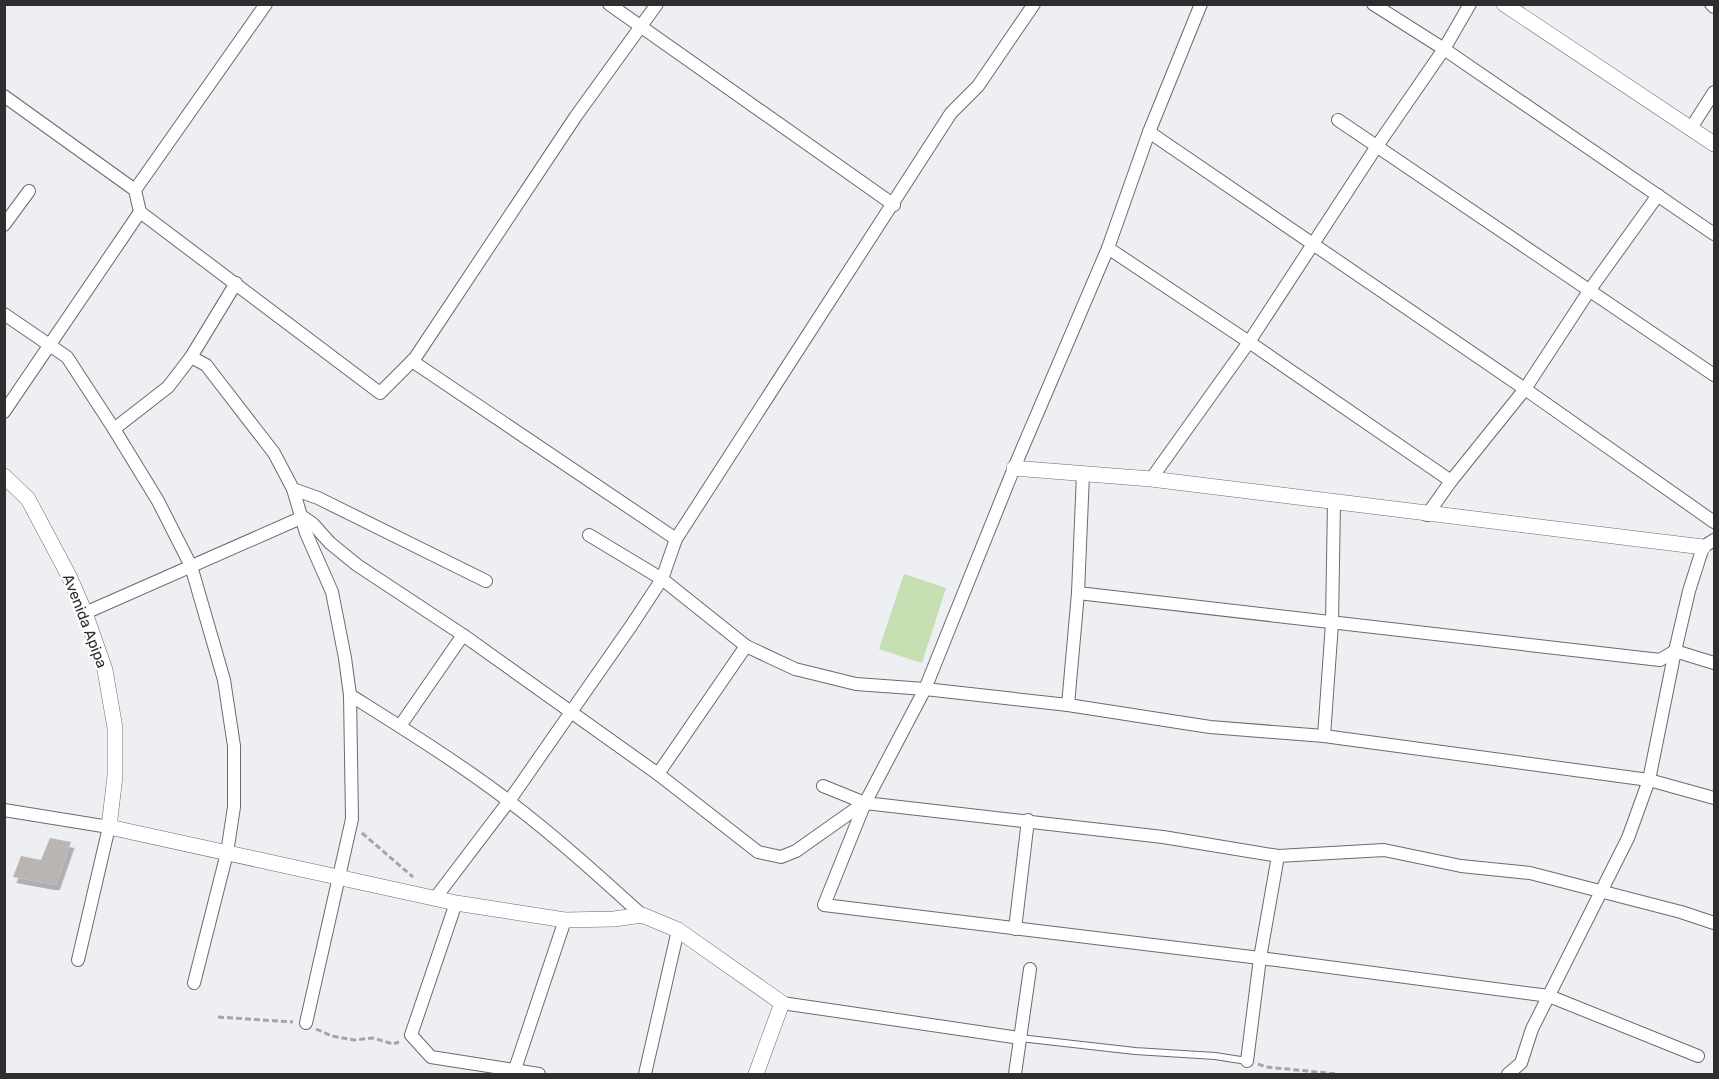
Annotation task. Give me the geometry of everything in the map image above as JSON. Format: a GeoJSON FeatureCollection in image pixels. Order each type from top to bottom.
{"type":"FeatureCollection","features":[{"type":"Feature","properties":{"kind":"street"},"geometry":{"type":"LineString","coordinates":[[135,190],[266,4]]}},
{"type":"Feature","properties":{"kind":"street"},"geometry":{"type":"LineString","coordinates":[[609,4],[894,205]]}},
{"type":"Feature","properties":{"kind":"street"},"geometry":{"type":"LineString","coordinates":[[4,96],[135,190],[140,212],[380,393],[412,361],[576,116],[657,4]]}},
{"type":"Feature","properties":{"kind":"street"},"geometry":{"type":"LineString","coordinates":[[436,897],[508,801],[662,579],[676,539],[894,205],[951,113],[978,86],[1034,4]]}},
{"type":"Feature","properties":{"kind":"street"},"geometry":{"type":"LineString","coordinates":[[1201,4],[1149,132],[1108,248],[1014,468],[925,688],[865,803],[824,905],[1549,996],[1698,1056]]}},
{"type":"Feature","properties":{"kind":"street"},"geometry":{"type":"LineString","coordinates":[[1373,4],[1444,49],[1714,234]]}},
{"type":"Feature","properties":{"kind":"street"},"geometry":{"type":"LineString","coordinates":[[1151,479],[1249,342],[1377,146],[1444,49],[1470,4]]}},
{"type":"Feature","properties":{"kind":"street"},"geometry":{"type":"LineString","coordinates":[[1504,4],[1714,144]]}},
{"type":"Feature","properties":{"kind":"street"},"geometry":{"type":"LineString","coordinates":[[1711,4],[1714,7]]}},
{"type":"Feature","properties":{"kind":"street"},"geometry":{"type":"LineString","coordinates":[[1690,128],[1714,92]]}},
{"type":"Feature","properties":{"kind":"street"},"geometry":{"type":"LineString","coordinates":[[1338,120],[1714,375]]}},
{"type":"Feature","properties":{"kind":"street"},"geometry":{"type":"LineString","coordinates":[[1149,132],[1526,389],[1714,522]]}},
{"type":"Feature","properties":{"kind":"street"},"geometry":{"type":"LineString","coordinates":[[4,225],[29,191]]}},
{"type":"Feature","properties":{"kind":"street"},"geometry":{"type":"LineString","coordinates":[[1427,515],[1451,480],[1526,389],[1589,291],[1658,195]]}},
{"type":"Feature","properties":{"kind":"street"},"geometry":{"type":"LineString","coordinates":[[4,412],[140,212]]}},
{"type":"Feature","properties":{"kind":"street"},"geometry":{"type":"LineString","coordinates":[[1108,248],[1451,480]]}},
{"type":"Feature","properties":{"kind":"street"},"geometry":{"type":"LineString","coordinates":[[114,429],[168,387],[191,357],[236,283]]}},
{"type":"Feature","properties":{"kind":"street"},"geometry":{"type":"LineString","coordinates":[[4,314],[67,357],[158,501],[191,566],[224,680],[234,746],[234,807],[227,853],[194,983]]}},
{"type":"Feature","properties":{"kind":"street"},"geometry":{"type":"LineString","coordinates":[[191,357],[206,365],[274,453],[293,489],[306,533],[332,592],[345,658],[350,695],[351,824],[306,1023]]}},
{"type":"Feature","properties":{"kind":"street"},"geometry":{"type":"LineString","coordinates":[[412,361],[676,539]]}},
{"type":"Feature","properties":{"kind":"street"},"geometry":{"type":"LineString","coordinates":[[1014,468],[1151,479],[1427,515],[1709,544],[1689,591],[1649,780],[1628,838],[1532,1029],[1521,1063],[1508,1074]]}},
{"type":"Feature","properties":{"kind":"street"},"geometry":{"type":"LineString","coordinates":[[1068,705],[1078,593],[1083,474]]}},
{"type":"Feature","properties":{"kind":"street","name":"Avenida Apipa"},"geometry":{"type":"LineString","coordinates":[[4,476],[28,499],[69,576],[105,670],[115,728],[116,776],[110,827],[78,960]]}},
{"type":"Feature","properties":{"kind":"street"},"geometry":{"type":"LineString","coordinates":[[293,489],[318,498],[486,581]]}},
{"type":"Feature","properties":{"kind":"street"},"geometry":{"type":"LineString","coordinates":[[1324,736],[1332,623],[1334,502]]}},
{"type":"Feature","properties":{"kind":"street"},"geometry":{"type":"LineString","coordinates":[[85,613],[303,517]]}},
{"type":"Feature","properties":{"kind":"street"},"geometry":{"type":"LineString","coordinates":[[303,517],[357,565],[463,635],[658,774],[758,852],[781,857],[796,851],[865,803]]}},
{"type":"Feature","properties":{"kind":"street"},"geometry":{"type":"LineString","coordinates":[[589,535],[662,579],[746,646],[795,669],[855,684],[925,688],[1068,705],[1210,727],[1324,736],[1649,780],[1714,798]]}},
{"type":"Feature","properties":{"kind":"street"},"geometry":{"type":"LineString","coordinates":[[1078,593],[1660,660],[1675,651],[1714,663]]}},
{"type":"Feature","properties":{"kind":"street"},"geometry":{"type":"LineString","coordinates":[[400,726],[463,635]]}},
{"type":"Feature","properties":{"kind":"street"},"geometry":{"type":"LineString","coordinates":[[658,774],[746,646]]}},
{"type":"Feature","properties":{"kind":"street"},"geometry":{"type":"LineString","coordinates":[[350,695],[400,726],[508,801],[576,855],[642,915],[678,930],[782,1003],[1020,1038]]}},
{"type":"Feature","properties":{"kind":"street"},"geometry":{"type":"LineString","coordinates":[[823,786],[865,803],[1163,837],[1278,856],[1384,850],[1461,866],[1530,873],[1681,912],[1714,924]]}},
{"type":"Feature","properties":{"kind":"street"},"geometry":{"type":"LineString","coordinates":[[4,810],[110,827],[456,903],[565,920],[614,919],[642,915]]}},
{"type":"Feature","properties":{"kind":"street"},"geometry":{"type":"LineString","coordinates":[[1015,929],[1028,820]]}},
{"type":"Feature","properties":{"kind":"street"},"geometry":{"type":"LineString","coordinates":[[1247,1061],[1260,958],[1278,856]]}},
{"type":"Feature","properties":{"kind":"street"},"geometry":{"type":"LineString","coordinates":[[456,903],[411,1035],[431,1057],[514,1072],[539,1074]]}},
{"type":"Feature","properties":{"kind":"street"},"geometry":{"type":"LineString","coordinates":[[514,1072],[565,920]]}},
{"type":"Feature","properties":{"kind":"street"},"geometry":{"type":"LineString","coordinates":[[645,1074],[678,930]]}},
{"type":"Feature","properties":{"kind":"street"},"geometry":{"type":"LineString","coordinates":[[1015,1074],[1030,969]]}},
{"type":"Feature","properties":{"kind":"street"},"geometry":{"type":"LineString","coordinates":[[756,1074],[782,1003]]}},
{"type":"Feature","properties":{"kind":"lane"},"geometry":{"type":"LineString","coordinates":[[1020,1038],[1247,1061]]}},
{"type":"Feature","properties":{"kind":"path"},"geometry":{"type":"LineString","coordinates":[[351,824],[436,897]]}},
{"type":"Feature","properties":{"kind":"path"},"geometry":{"type":"LineString","coordinates":[[1247,1061],[1266,1067],[1338,1074]]}},
{"type":"Feature","properties":{"kind":"green space"},"geometry":{"type":"Polygon","coordinates":[[[904,574],[946,588],[922,663],[879,649],[904,574]]]}},
{"type":"Feature","properties":{"kind":"building"},"geometry":{"type":"Polygon","coordinates":[[[50,838],[71,842],[56,885],[13,877],[21,856],[41,860],[50,838]]]}}]}
